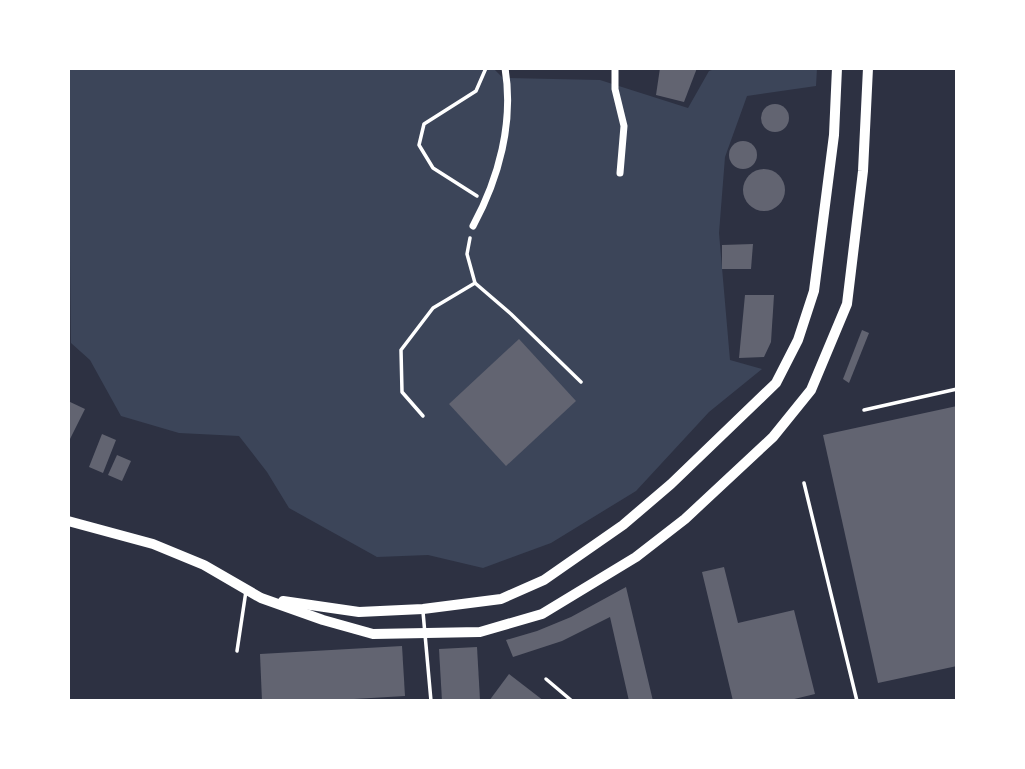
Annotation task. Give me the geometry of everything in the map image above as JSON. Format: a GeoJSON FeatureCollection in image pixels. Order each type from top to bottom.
{"type":"FeatureCollection","features":[{"type":"Feature","properties":{"kind":"street"},"geometry":{"type":"LineString","coordinates":[[473,226],[499,170],[509,94],[505,68]]}},
{"type":"Feature","properties":{"kind":"street"},"geometry":{"type":"LineString","coordinates":[[615,68],[615,89],[624,127],[620,173]]}},
{"type":"Feature","properties":{"kind":"street"},"geometry":{"type":"LineString","coordinates":[[261,598],[359,612],[423,609],[501,599],[544,580],[648,505],[776,383],[798,340],[814,291],[834,135],[837,68]]}},
{"type":"Feature","properties":{"kind":"street"},"geometry":{"type":"LineString","coordinates":[[68,520],[153,544],[204,565],[261,598],[373,634],[481,632],[542,614],[636,557],[685,519],[773,437],[811,390],[847,304],[863,172],[868,68]]}},
{"type":"Feature","properties":{"kind":"lane"},"geometry":{"type":"LineString","coordinates":[[864,410],[957,389]]}},
{"type":"Feature","properties":{"kind":"lane"},"geometry":{"type":"LineString","coordinates":[[804,483],[857,701]]}},
{"type":"Feature","properties":{"kind":"lane"},"geometry":{"type":"LineString","coordinates":[[237,651],[246,588]]}},
{"type":"Feature","properties":{"kind":"lane"},"geometry":{"type":"LineString","coordinates":[[423,609],[431,701]]}},
{"type":"Feature","properties":{"kind":"lane"},"geometry":{"type":"LineString","coordinates":[[546,679],[572,701]]}},
{"type":"Feature","properties":{"kind":"path"},"geometry":{"type":"LineString","coordinates":[[486,68],[476,91],[424,124],[419,145],[433,168],[486,202]]}},
{"type":"Feature","properties":{"kind":"path"},"geometry":{"type":"LineString","coordinates":[[473,226],[467,254],[475,283],[581,382]]}},
{"type":"Feature","properties":{"kind":"path"},"geometry":{"type":"LineString","coordinates":[[423,416],[402,392],[401,350],[433,308],[475,283]]}},
{"type":"Feature","properties":{"kind":"shaded area"},"geometry":{"type":"Polygon","coordinates":[[[68,68],[493,68],[503,78],[600,80],[688,108],[709,71],[718,68],[817,68],[816,86],[747,96],[725,157],[719,233],[730,360],[762,369],[709,412],[636,491],[551,543],[483,568],[428,555],[377,557],[289,508],[267,472],[239,436],[179,433],[121,416],[90,360],[71,343],[68,68]]]}},
{"type":"Feature","properties":{"kind":"building"},"geometry":{"type":"Polygon","coordinates":[[[660,68],[697,68],[684,102],[656,95],[660,68]]]}},
{"type":"Feature","properties":{"kind":"building"},"geometry":{"type":"Polygon","coordinates":[[[775,104],[785,108],[789,118],[785,128],[775,132],[765,128],[761,118],[765,108],[775,104]]]}},
{"type":"Feature","properties":{"kind":"building"},"geometry":{"type":"Polygon","coordinates":[[[743,141],[753,145],[757,155],[753,165],[743,169],[733,165],[729,155],[733,145],[743,141]]]}},
{"type":"Feature","properties":{"kind":"building"},"geometry":{"type":"Polygon","coordinates":[[[764,169],[779,175],[785,190],[779,205],[764,211],[749,205],[743,190],[749,175],[764,169]]]}},
{"type":"Feature","properties":{"kind":"building"},"geometry":{"type":"Polygon","coordinates":[[[753,244],[751,269],[722,269],[722,245],[753,244]]]}},
{"type":"Feature","properties":{"kind":"building"},"geometry":{"type":"Polygon","coordinates":[[[745,295],[774,295],[771,342],[764,357],[739,358],[745,295]]]}},
{"type":"Feature","properties":{"kind":"building"},"geometry":{"type":"Polygon","coordinates":[[[862,330],[869,333],[849,383],[843,379],[862,330]]]}},
{"type":"Feature","properties":{"kind":"building"},"geometry":{"type":"Polygon","coordinates":[[[519,339],[576,401],[506,466],[449,404],[519,339]]]}},
{"type":"Feature","properties":{"kind":"building"},"geometry":{"type":"Polygon","coordinates":[[[68,401],[85,409],[68,443],[68,401]]]}},
{"type":"Feature","properties":{"kind":"building"},"geometry":{"type":"Polygon","coordinates":[[[957,406],[957,666],[878,683],[823,435],[957,406]]]}},
{"type":"Feature","properties":{"kind":"building"},"geometry":{"type":"Polygon","coordinates":[[[102,434],[116,440],[103,473],[89,467],[102,434]]]}},
{"type":"Feature","properties":{"kind":"building"},"geometry":{"type":"Polygon","coordinates":[[[117,455],[131,461],[122,481],[108,475],[117,455]]]}},
{"type":"Feature","properties":{"kind":"building"},"geometry":{"type":"Polygon","coordinates":[[[724,567],[738,623],[794,610],[815,694],[786,701],[733,701],[702,572],[724,567]]]}},
{"type":"Feature","properties":{"kind":"building"},"geometry":{"type":"Polygon","coordinates":[[[626,587],[653,701],[629,701],[610,617],[562,641],[513,657],[506,640],[571,617],[626,587]]]}},
{"type":"Feature","properties":{"kind":"building"},"geometry":{"type":"Polygon","coordinates":[[[402,646],[405,696],[262,701],[260,654],[402,646]]]}},
{"type":"Feature","properties":{"kind":"building"},"geometry":{"type":"Polygon","coordinates":[[[477,647],[480,700],[442,701],[439,649],[477,647]]]}},
{"type":"Feature","properties":{"kind":"building"},"geometry":{"type":"Polygon","coordinates":[[[509,674],[544,701],[489,701],[509,674]]]}}]}
